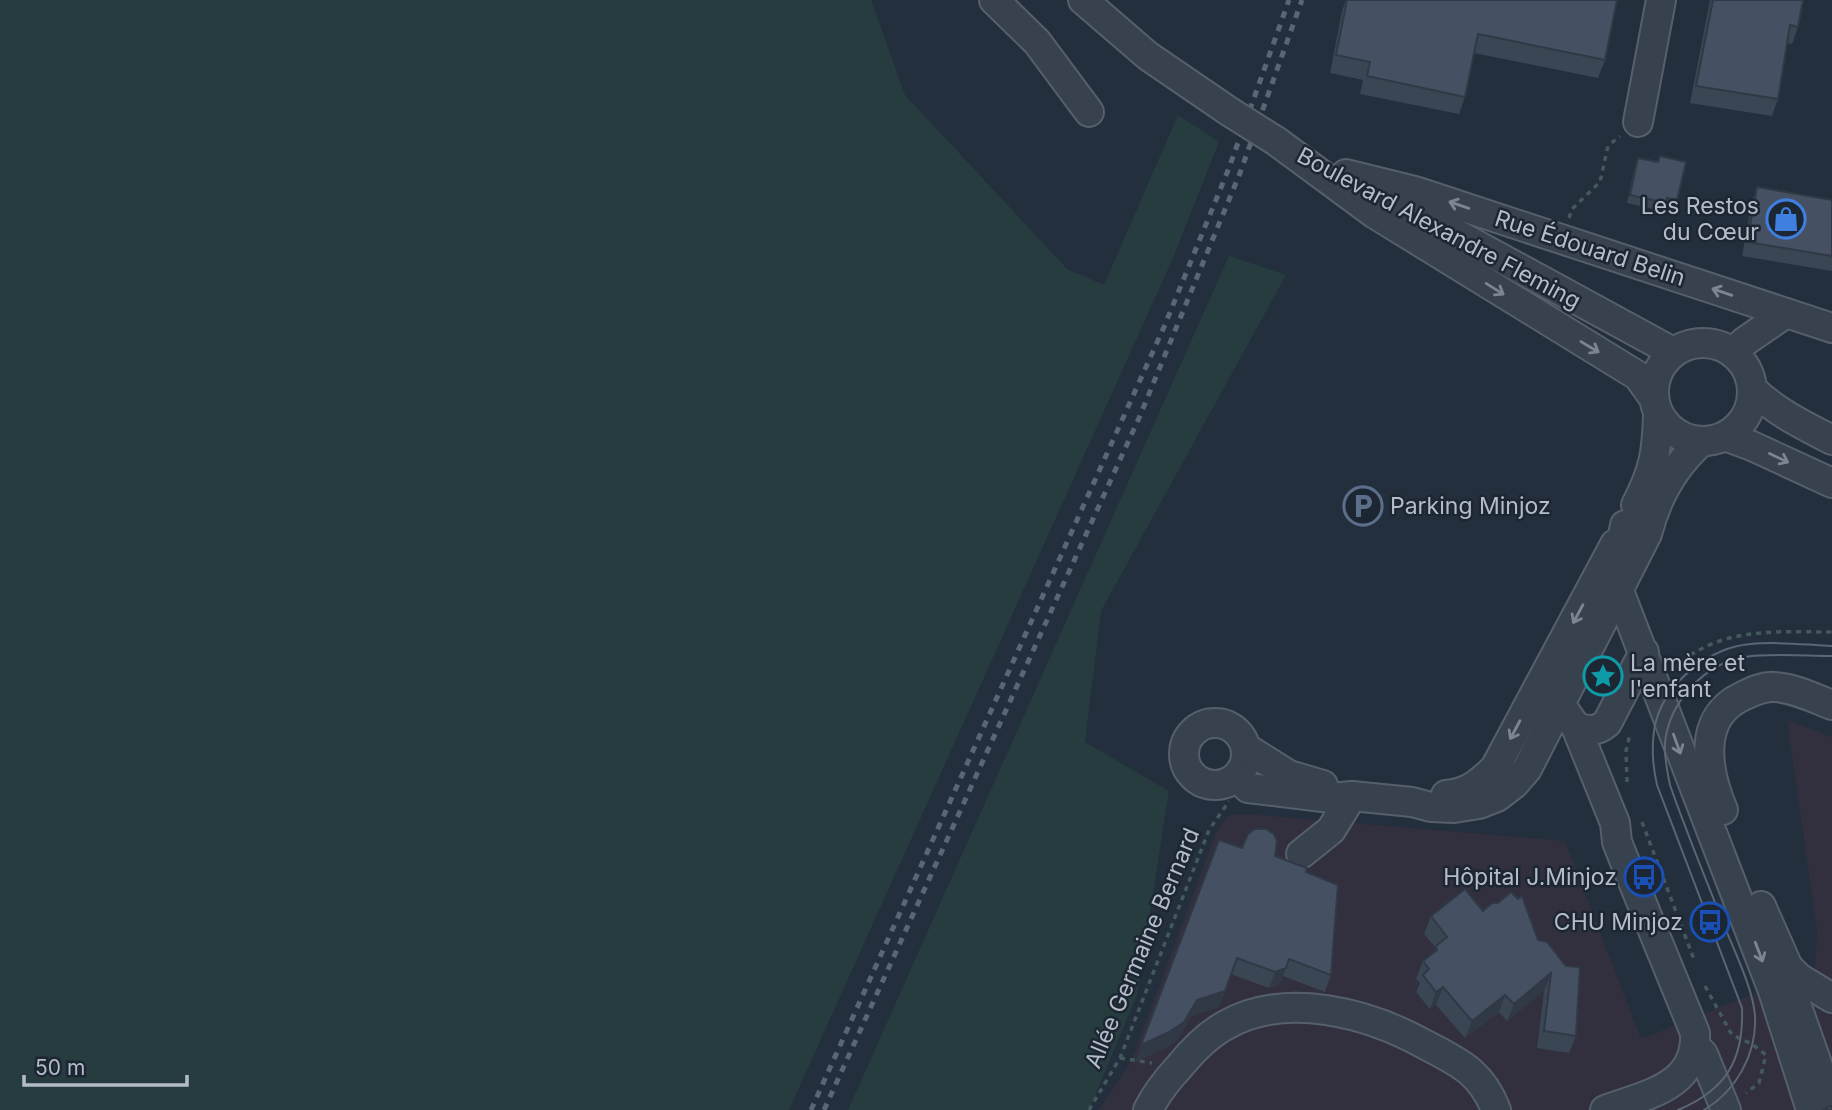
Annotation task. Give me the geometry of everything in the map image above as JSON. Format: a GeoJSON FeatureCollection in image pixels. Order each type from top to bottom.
{"type":"FeatureCollection","features":[{"type":"Feature","properties":{"kind":"street"},"geometry":{"type":"LineString","coordinates":[[994,0],[1037,42],[1089,113]]}},
{"type":"Feature","properties":{"kind":"street"},"geometry":{"type":"LineString","coordinates":[[1083,0],[1148,55],[1276,141]]}},
{"type":"Feature","properties":{"kind":"street"},"geometry":{"type":"LineString","coordinates":[[1638,122],[1661,0]]}},
{"type":"Feature","properties":{"kind":"street","name":"Boulevard Alexandre Fleming"},"geometry":{"type":"LineString","coordinates":[[1276,141],[1346,174],[1672,352]]}},
{"type":"Feature","properties":{"kind":"street","name":"Boulevard Alexandre Fleming"},"geometry":{"type":"LineString","coordinates":[[1276,141],[1385,221],[1638,376],[1656,406]]}},
{"type":"Feature","properties":{"kind":"street","name":"Rue Édouard Belin"},"geometry":{"type":"LineString","coordinates":[[1346,174],[1415,191],[1832,328]]}},
{"type":"Feature","properties":{"kind":"street"},"geometry":{"type":"LineString","coordinates":[[1733,353],[1786,313]]}},
{"type":"Feature","properties":{"kind":"street"},"geometry":{"type":"LineString","coordinates":[[1233,789],[1247,759],[1246,748],[1237,732],[1218,723],[1198,728],[1185,745],[1186,766],[1198,781],[1218,786],[1233,789],[1248,788],[1331,798],[1352,796],[1454,808],[1479,804],[1497,797],[1521,776],[1538,747],[1647,534],[1653,511],[1683,458],[1737,428],[1746,416],[1752,389],[1743,363],[1733,353],[1719,345],[1703,342],[1672,352],[1661,365],[1654,380],[1658,445],[1652,472],[1495,768],[1480,784],[1460,794],[1428,797],[1412,802]]}},
{"type":"Feature","properties":{"kind":"street"},"geometry":{"type":"LineString","coordinates":[[1752,389],[1788,417],[1832,440]]}},
{"type":"Feature","properties":{"kind":"street"},"geometry":{"type":"LineString","coordinates":[[1656,406],[1665,425],[1688,440],[1713,439],[1752,446],[1832,483]]}},
{"type":"Feature","properties":{"kind":"street"},"geometry":{"type":"LineString","coordinates":[[1625,525],[1617,568],[1619,591],[1773,991],[1811,1110]]}},
{"type":"Feature","properties":{"kind":"street"},"geometry":{"type":"LineString","coordinates":[[1538,747],[1572,734],[1599,729],[1607,723],[1644,652]]}},
{"type":"Feature","properties":{"kind":"street"},"geometry":{"type":"LineString","coordinates":[[1548,670],[1560,704],[1564,732],[1572,734]]}},
{"type":"Feature","properties":{"kind":"street"},"geometry":{"type":"LineString","coordinates":[[1832,705],[1789,689],[1772,687],[1757,690],[1736,699],[1723,711],[1713,725],[1708,751],[1713,786],[1781,955],[1799,978],[1832,998]]}},
{"type":"Feature","properties":{"kind":"street"},"geometry":{"type":"LineString","coordinates":[[1572,734],[1602,827],[1617,842],[1695,1033],[1693,1059],[1677,1080],[1664,1088],[1605,1110]]}},
{"type":"Feature","properties":{"kind":"street"},"geometry":{"type":"LineString","coordinates":[[1246,748],[1289,775],[1352,796]]}},
{"type":"Feature","properties":{"kind":"street"},"geometry":{"type":"LineString","coordinates":[[1301,854],[1331,830],[1352,796]]}},
{"type":"Feature","properties":{"kind":"street"},"geometry":{"type":"LineString","coordinates":[[1698,797],[1711,809],[1725,814]]}},
{"type":"Feature","properties":{"kind":"street"},"geometry":{"type":"LineString","coordinates":[[1799,978],[1796,1004],[1832,1106]]}},
{"type":"Feature","properties":{"kind":"street"},"geometry":{"type":"LineString","coordinates":[[1148,1110],[1195,1048],[1227,1024],[1263,1011],[1296,1007],[1378,1023],[1409,1035],[1460,1063],[1479,1077],[1496,1110]]}},
{"type":"Feature","properties":{"kind":"street"},"geometry":{"type":"LineString","coordinates":[[1696,1047],[1733,1103]]}},
{"type":"Feature","properties":{"kind":"path"},"geometry":{"type":"LineString","coordinates":[[1567,227],[1572,209],[1600,182],[1608,146]]}},
{"type":"Feature","properties":{"kind":"path"},"geometry":{"type":"LineString","coordinates":[[1657,689],[1683,660],[1702,647],[1724,638],[1779,632],[1832,632]]}},
{"type":"Feature","properties":{"kind":"path"},"geometry":{"type":"LineString","coordinates":[[1631,733],[1626,751],[1627,780],[1631,792]]}},
{"type":"Feature","properties":{"kind":"path","name":"Allée Germaine Bernard"},"geometry":{"type":"LineString","coordinates":[[1089,1110],[1120,1058],[1209,830],[1233,789]]}},
{"type":"Feature","properties":{"kind":"path"},"geometry":{"type":"LineString","coordinates":[[1638,813],[1699,971]]}},
{"type":"Feature","properties":{"kind":"path"},"geometry":{"type":"LineString","coordinates":[[1703,984],[1732,1035],[1752,1044],[1766,1055],[1759,1083],[1733,1103]]}},
{"type":"Feature","properties":{"kind":"shaded area"},"geometry":{"type":"Polygon","coordinates":[[[1787,720],[1832,737],[1832,1110],[1099,1110],[1130,1064],[1216,833],[1228,816],[1246,814],[1565,841],[1641,1039],[1815,969],[1817,929],[1787,720]]]}},
{"type":"Feature","properties":{"kind":"green space"},"geometry":{"type":"Polygon","coordinates":[[[0,0],[871,0],[905,95],[1067,269],[1104,285],[1178,115],[1219,142],[1173,258],[789,1110],[0,1110],[0,0]]]}},
{"type":"Feature","properties":{"kind":"green space"},"geometry":{"type":"Polygon","coordinates":[[[1229,256],[1286,275],[1101,611],[1085,742],[1169,791],[1137,995],[1089,1110],[848,1110],[1229,256]]]}},
{"type":"Feature","properties":{"kind":"building"},"geometry":{"type":"Polygon","coordinates":[[[1347,0],[1617,0],[1605,60],[1478,34],[1465,97],[1367,76],[1370,62],[1336,55],[1347,0]]]}},
{"type":"Feature","properties":{"kind":"building"},"geometry":{"type":"Polygon","coordinates":[[[1713,0],[1803,0],[1798,27],[1790,25],[1778,99],[1696,86],[1713,0]]]}},
{"type":"Feature","properties":{"kind":"building"},"geometry":{"type":"Polygon","coordinates":[[[1660,156],[1686,162],[1677,200],[1667,198],[1666,203],[1630,195],[1638,158],[1658,162],[1660,156]]]}},
{"type":"Feature","properties":{"kind":"building"},"geometry":{"type":"Polygon","coordinates":[[[1757,187],[1832,200],[1832,256],[1747,242],[1757,187]]]}},
{"type":"Feature","properties":{"kind":"building"},"geometry":{"type":"Polygon","coordinates":[[[1255,829],[1266,829],[1274,834],[1277,841],[1275,856],[1307,868],[1306,872],[1338,885],[1331,975],[1289,959],[1286,968],[1275,972],[1237,958],[1225,991],[1197,1000],[1184,1022],[1141,1045],[1219,840],[1242,848],[1248,834],[1255,829]]]}},
{"type":"Feature","properties":{"kind":"building"},"geometry":{"type":"Polygon","coordinates":[[[1465,889],[1483,911],[1511,892],[1518,899],[1522,896],[1538,940],[1547,942],[1566,966],[1580,967],[1576,1036],[1544,1031],[1551,973],[1514,1004],[1505,995],[1472,1021],[1443,987],[1436,992],[1423,975],[1429,969],[1423,961],[1437,950],[1436,946],[1447,937],[1431,916],[1465,889]]]}},
{"type":"Feature","properties":{"kind":"tram line"},"geometry":{"type":"LineString","coordinates":[[1678,1110],[1709,1093],[1729,1071],[1740,1043],[1742,1008],[1657,785],[1653,753],[1656,721],[1662,706],[1680,680],[1706,659],[1721,652],[1761,643],[1832,646]]}},
{"type":"Feature","properties":{"kind":"tram line"},"geometry":{"type":"LineString","coordinates":[[1704,1110],[1726,1093],[1742,1070],[1752,1044],[1755,1016],[1744,972],[1670,785],[1665,753],[1668,727],[1682,699],[1703,676],[1716,667],[1745,657],[1765,655],[1832,656]]}},
{"type":"Feature","properties":{"kind":"railway"},"geometry":{"type":"LineString","coordinates":[[811,1110],[1164,327],[1229,168],[1289,0]]}},
{"type":"Feature","properties":{"kind":"railway"},"geometry":{"type":"LineString","coordinates":[[824,1110],[1139,418],[1240,173],[1302,0]]}},
{"type":"Feature","properties":{"kind":"place","name":"Les Restos du Cœur"},"geometry":{"type":"Point","coordinates":[1786,219]}},
{"type":"Feature","properties":{"kind":"place","name":"Parking Minjoz"},"geometry":{"type":"Point","coordinates":[1363,506]}},
{"type":"Feature","properties":{"kind":"place","name":"La mère et l'enfant"},"geometry":{"type":"Point","coordinates":[1603,676]}},
{"type":"Feature","properties":{"kind":"place","name":"Hôpital J.Minjoz"},"geometry":{"type":"Point","coordinates":[1644,877]}},
{"type":"Feature","properties":{"kind":"place","name":"CHU Minjoz"},"geometry":{"type":"Point","coordinates":[1710,922]}}]}
